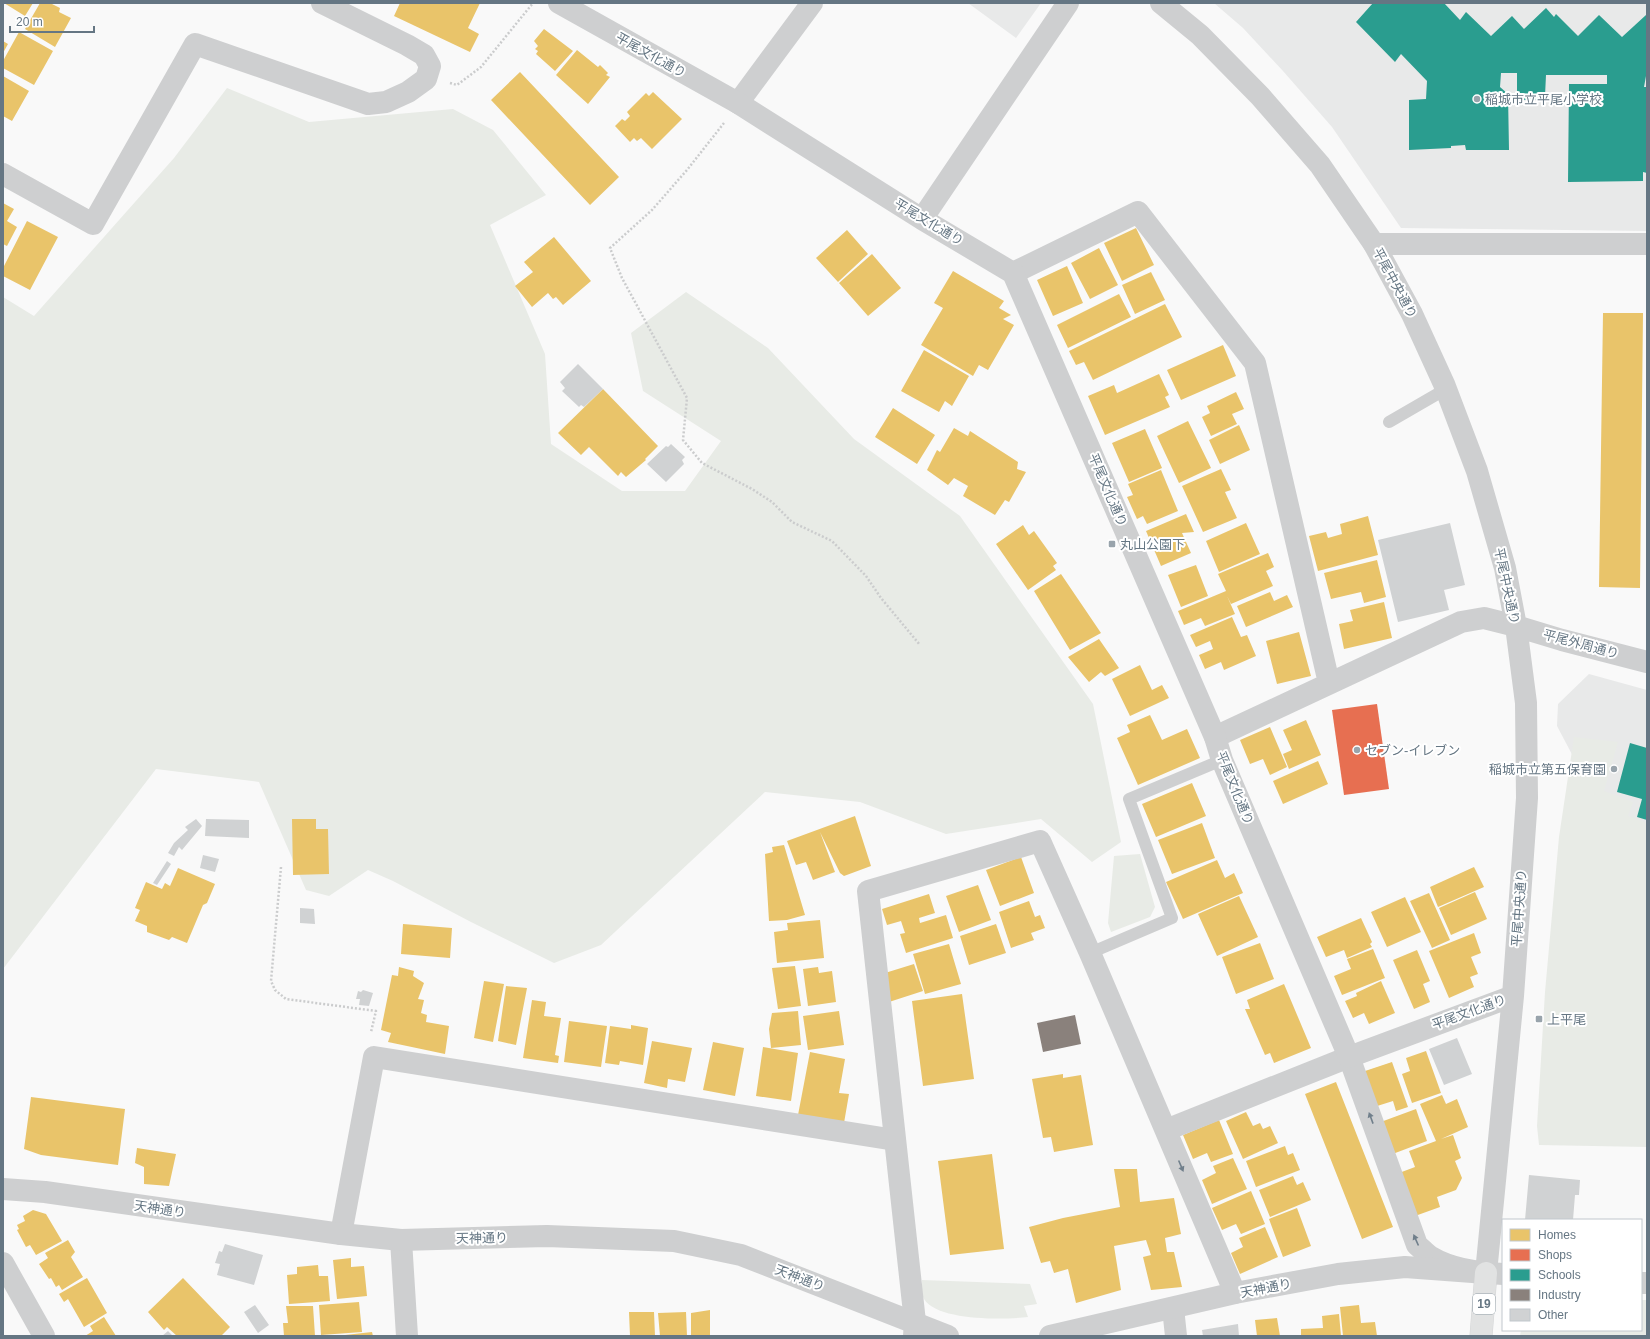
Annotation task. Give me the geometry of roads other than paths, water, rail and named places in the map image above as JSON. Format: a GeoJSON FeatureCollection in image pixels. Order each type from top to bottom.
{"type":"FeatureCollection","features":[{"type":"Feature","properties":{"kind":"main road","name":"19"},"geometry":{"type":"LineString","coordinates":[[1481,1336],[1495,1274]]}},
{"type":"Feature","properties":{"kind":"street"},"geometry":{"type":"LineString","coordinates":[[3,174],[92,224],[195,44],[368,104],[386,102],[408,92],[426,80],[430,66],[424,55],[322,3]]}},
{"type":"Feature","properties":{"kind":"street","name":"平尾文化通り"},"geometry":{"type":"LineString","coordinates":[[559,3],[738,103],[922,219],[1013,273],[1215,737],[1222,760],[1349,1057],[1513,996]]}},
{"type":"Feature","properties":{"kind":"street"},"geometry":{"type":"LineString","coordinates":[[738,103],[812,3]]}},
{"type":"Feature","properties":{"kind":"street"},"geometry":{"type":"LineString","coordinates":[[922,219],[1068,3]]}},
{"type":"Feature","properties":{"kind":"street","name":"平尾中央通り"},"geometry":{"type":"LineString","coordinates":[[1162,3],[1200,35],[1260,96],[1320,165],[1374,244],[1412,314],[1446,389],[1477,471],[1505,568],[1516,626],[1526,703],[1527,798],[1495,1274]]}},
{"type":"Feature","properties":{"kind":"street"},"geometry":{"type":"LineString","coordinates":[[1013,273],[1138,212],[1255,363],[1329,683]]}},
{"type":"Feature","properties":{"kind":"street"},"geometry":{"type":"LineString","coordinates":[[1374,244],[1647,244]]}},
{"type":"Feature","properties":{"kind":"street","name":"平尾外周通り"},"geometry":{"type":"LineString","coordinates":[[1215,737],[1461,622],[1484,618],[1647,662]]}},
{"type":"Feature","properties":{"kind":"street"},"geometry":{"type":"LineString","coordinates":[[914,1329],[868,891],[1040,841],[1090,953],[1235,1293]]}},
{"type":"Feature","properties":{"kind":"street"},"geometry":{"type":"LineString","coordinates":[[341,1234],[374,1056],[895,1140]]}},
{"type":"Feature","properties":{"kind":"street"},"geometry":{"type":"LineString","coordinates":[[1166,1130],[1349,1057],[1417,1245],[1430,1256],[1444,1264],[1495,1274]]}},
{"type":"Feature","properties":{"kind":"street","name":"天神通り"},"geometry":{"type":"LineString","coordinates":[[3,1188],[45,1192],[341,1234],[401,1240],[547,1236],[674,1241],[741,1255],[914,1329],[948,1336]]}},
{"type":"Feature","properties":{"kind":"street"},"geometry":{"type":"LineString","coordinates":[[401,1240],[407,1336]]}},
{"type":"Feature","properties":{"kind":"street"},"geometry":{"type":"LineString","coordinates":[[3,1263],[44,1336]]}},
{"type":"Feature","properties":{"kind":"street","name":"天神通り"},"geometry":{"type":"LineString","coordinates":[[1050,1336],[1235,1293],[1338,1274],[1405,1267],[1495,1274]]}},
{"type":"Feature","properties":{"kind":"street"},"geometry":{"type":"LineString","coordinates":[[1173,1308],[1176,1336]]}},
{"type":"Feature","properties":{"kind":"lane"},"geometry":{"type":"LineString","coordinates":[[1389,422],[1446,389]]}},
{"type":"Feature","properties":{"kind":"lane"},"geometry":{"type":"LineString","coordinates":[[1090,953],[1172,918],[1130,799],[1222,760]]}},
{"type":"Feature","properties":{"kind":"place","name":"稲城市立平尾小学校"},"geometry":{"type":"Point","coordinates":[1477,99]}},
{"type":"Feature","properties":{"kind":"place","name":"丸山公園下"},"geometry":{"type":"Point","coordinates":[1112,544]}},
{"type":"Feature","properties":{"kind":"place","name":"セブン-イレブン"},"geometry":{"type":"Point","coordinates":[1357,750]}},
{"type":"Feature","properties":{"kind":"place","name":"稲城市立第五保育園"},"geometry":{"type":"Point","coordinates":[1614,769]}},
{"type":"Feature","properties":{"kind":"place","name":"上平尾"},"geometry":{"type":"Point","coordinates":[1539,1019]}}]}
